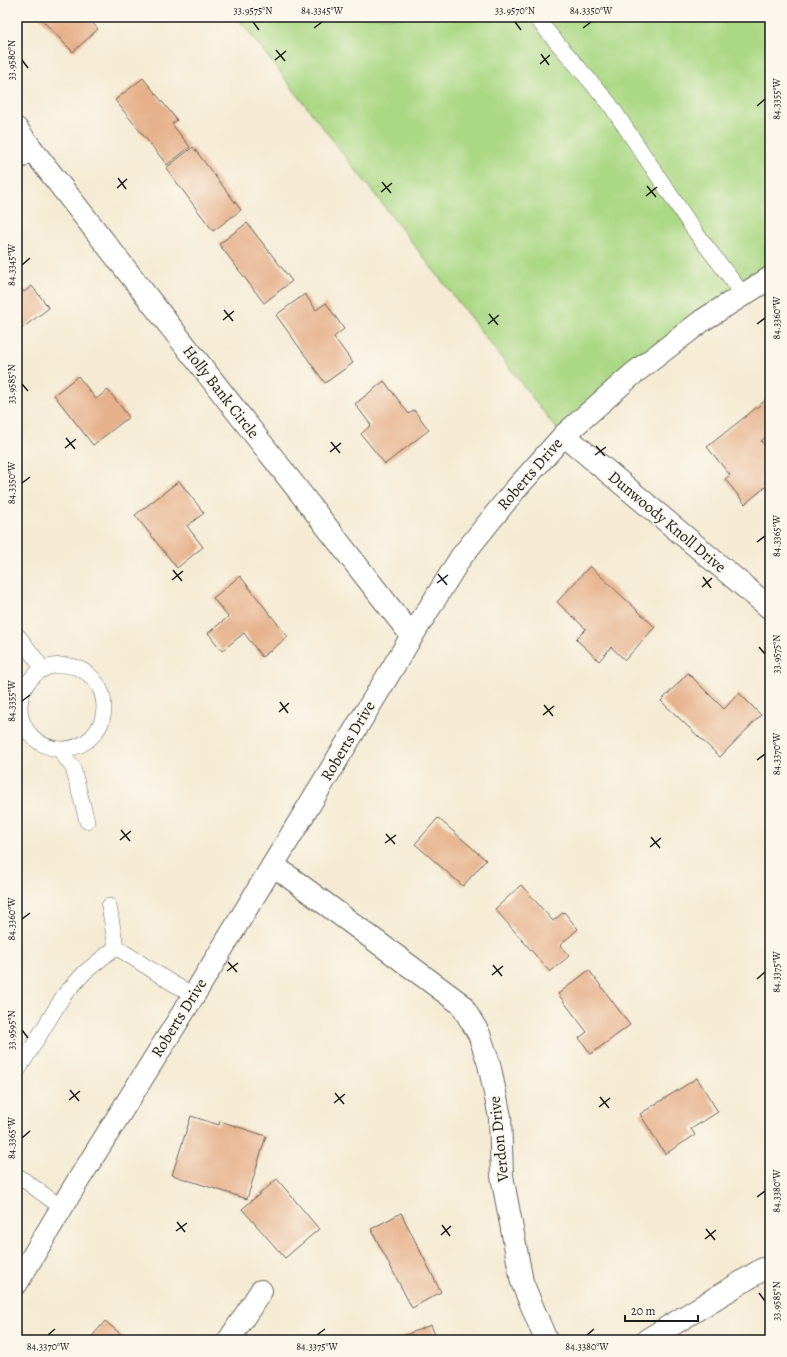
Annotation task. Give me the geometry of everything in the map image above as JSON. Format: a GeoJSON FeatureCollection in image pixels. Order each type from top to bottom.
{"type":"FeatureCollection","features":[{"type":"Feature","properties":{"kind":"street","name":"Holly Bank Circle"},"geometry":{"type":"LineString","coordinates":[[17,128],[24,154],[412,636]]}},
{"type":"Feature","properties":{"kind":"street","name":"Roberts Drive"},"geometry":{"type":"LineString","coordinates":[[17,1283],[62,1207],[274,865],[461,557],[514,492],[564,435],[633,374],[703,320],[770,278]]}},
{"type":"Feature","properties":{"kind":"street","name":"Dunwoody Knoll Drive"},"geometry":{"type":"LineString","coordinates":[[564,435],[770,608]]}},
{"type":"Feature","properties":{"kind":"street","name":"Verdon Drive"},"geometry":{"type":"LineString","coordinates":[[274,865],[460,1004],[479,1034],[489,1064],[500,1117],[502,1176],[522,1282],[546,1340]]}},
{"type":"Feature","properties":{"kind":"street"},"geometry":{"type":"LineString","coordinates":[[647,1340],[763,1269]]}},
{"type":"Feature","properties":{"kind":"street"},"geometry":{"type":"LineString","coordinates":[[229,1340],[261,1291]]}},
{"type":"Feature","properties":{"kind":"lane"},"geometry":{"type":"LineString","coordinates":[[535,17],[609,103],[696,233],[743,294]]}},
{"type":"Feature","properties":{"kind":"lane"},"geometry":{"type":"LineString","coordinates":[[17,635],[43,669]]}},
{"type":"Feature","properties":{"kind":"lane"},"geometry":{"type":"LineString","coordinates":[[57,665],[71,666],[84,671],[94,680],[101,692],[104,706],[102,720],[96,732],[86,742],[73,748],[59,749],[46,746],[34,738],[26,728],[20,715],[20,701],[24,688],[32,677],[43,669],[57,665]]}},
{"type":"Feature","properties":{"kind":"lane"},"geometry":{"type":"LineString","coordinates":[[59,749],[73,768],[87,821]]}},
{"type":"Feature","properties":{"kind":"lane"},"geometry":{"type":"LineString","coordinates":[[110,906],[116,947],[172,983],[194,995]]}},
{"type":"Feature","properties":{"kind":"lane"},"geometry":{"type":"LineString","coordinates":[[17,1072],[64,995],[85,972],[116,947]]}},
{"type":"Feature","properties":{"kind":"lane"},"geometry":{"type":"LineString","coordinates":[[17,1175],[62,1207]]}},
{"type":"Feature","properties":{"kind":"green space"},"geometry":{"type":"Polygon","coordinates":[[[237,17],[770,17],[770,271],[563,437],[237,17]]]}},
{"type":"Feature","properties":{"kind":"building"},"geometry":{"type":"Polygon","coordinates":[[[39,17],[87,17],[98,29],[73,52],[39,17]]]}},
{"type":"Feature","properties":{"kind":"building"},"geometry":{"type":"Polygon","coordinates":[[[143,78],[177,120],[172,124],[190,147],[167,165],[115,100],[143,78]]]}},
{"type":"Feature","properties":{"kind":"building"},"geometry":{"type":"Polygon","coordinates":[[[193,147],[241,210],[213,231],[166,168],[193,147]]]}},
{"type":"Feature","properties":{"kind":"building"},"geometry":{"type":"Polygon","coordinates":[[[247,223],[292,281],[264,303],[219,244],[247,223]]]}},
{"type":"Feature","properties":{"kind":"building"},"geometry":{"type":"Polygon","coordinates":[[[17,283],[24,292],[32,286],[49,308],[17,332],[17,283]]]}},
{"type":"Feature","properties":{"kind":"building"},"geometry":{"type":"Polygon","coordinates":[[[305,294],[316,310],[326,303],[344,329],[334,337],[353,363],[325,383],[276,315],[305,294]]]}},
{"type":"Feature","properties":{"kind":"building"},"geometry":{"type":"Polygon","coordinates":[[[78,376],[96,399],[108,390],[129,417],[93,445],[54,395],[78,376]]]}},
{"type":"Feature","properties":{"kind":"building"},"geometry":{"type":"Polygon","coordinates":[[[384,381],[409,414],[414,410],[429,430],[385,464],[361,434],[371,425],[355,404],[384,381]]]}},
{"type":"Feature","properties":{"kind":"building"},"geometry":{"type":"Polygon","coordinates":[[[766,400],[770,405],[770,434],[761,441],[770,452],[770,483],[745,504],[725,479],[730,475],[707,447],[766,400]]]}},
{"type":"Feature","properties":{"kind":"building"},"geometry":{"type":"Polygon","coordinates":[[[179,481],[204,513],[187,526],[203,547],[177,568],[135,515],[179,481]]]}},
{"type":"Feature","properties":{"kind":"building"},"geometry":{"type":"Polygon","coordinates":[[[590,566],[655,627],[625,660],[611,647],[599,661],[576,639],[586,629],[557,602],[590,566]]]}},
{"type":"Feature","properties":{"kind":"building"},"geometry":{"type":"Polygon","coordinates":[[[240,576],[288,637],[262,657],[244,633],[222,651],[208,633],[228,617],[213,598],[240,576]]]}},
{"type":"Feature","properties":{"kind":"building"},"geometry":{"type":"Polygon","coordinates":[[[688,673],[724,709],[739,693],[761,715],[720,757],[661,701],[688,673]]]}},
{"type":"Feature","properties":{"kind":"building"},"geometry":{"type":"Polygon","coordinates":[[[438,818],[486,860],[463,886],[415,844],[438,818]]]}},
{"type":"Feature","properties":{"kind":"building"},"geometry":{"type":"Polygon","coordinates":[[[521,885],[553,921],[564,912],[578,929],[560,945],[569,956],[550,972],[495,909],[521,885]]]}},
{"type":"Feature","properties":{"kind":"building"},"geometry":{"type":"Polygon","coordinates":[[[589,970],[630,1025],[591,1054],[579,1038],[587,1032],[558,994],[589,970]]]}},
{"type":"Feature","properties":{"kind":"building"},"geometry":{"type":"Polygon","coordinates":[[[697,1078],[718,1112],[691,1129],[695,1135],[665,1154],[640,1114],[697,1078]]]}},
{"type":"Feature","properties":{"kind":"building"},"geometry":{"type":"Polygon","coordinates":[[[191,1116],[219,1125],[220,1121],[266,1136],[247,1199],[172,1175],[191,1116]]]}},
{"type":"Feature","properties":{"kind":"building"},"geometry":{"type":"Polygon","coordinates":[[[277,1179],[319,1229],[285,1258],[242,1209],[277,1179]]]}},
{"type":"Feature","properties":{"kind":"building"},"geometry":{"type":"Polygon","coordinates":[[[401,1213],[441,1292],[412,1308],[371,1229],[401,1213]]]}},
{"type":"Feature","properties":{"kind":"building"},"geometry":{"type":"Polygon","coordinates":[[[105,1321],[128,1340],[89,1340],[105,1321]]]}},
{"type":"Feature","properties":{"kind":"building"},"geometry":{"type":"Polygon","coordinates":[[[431,1325],[437,1340],[401,1340],[400,1337],[431,1325]]]}}]}
